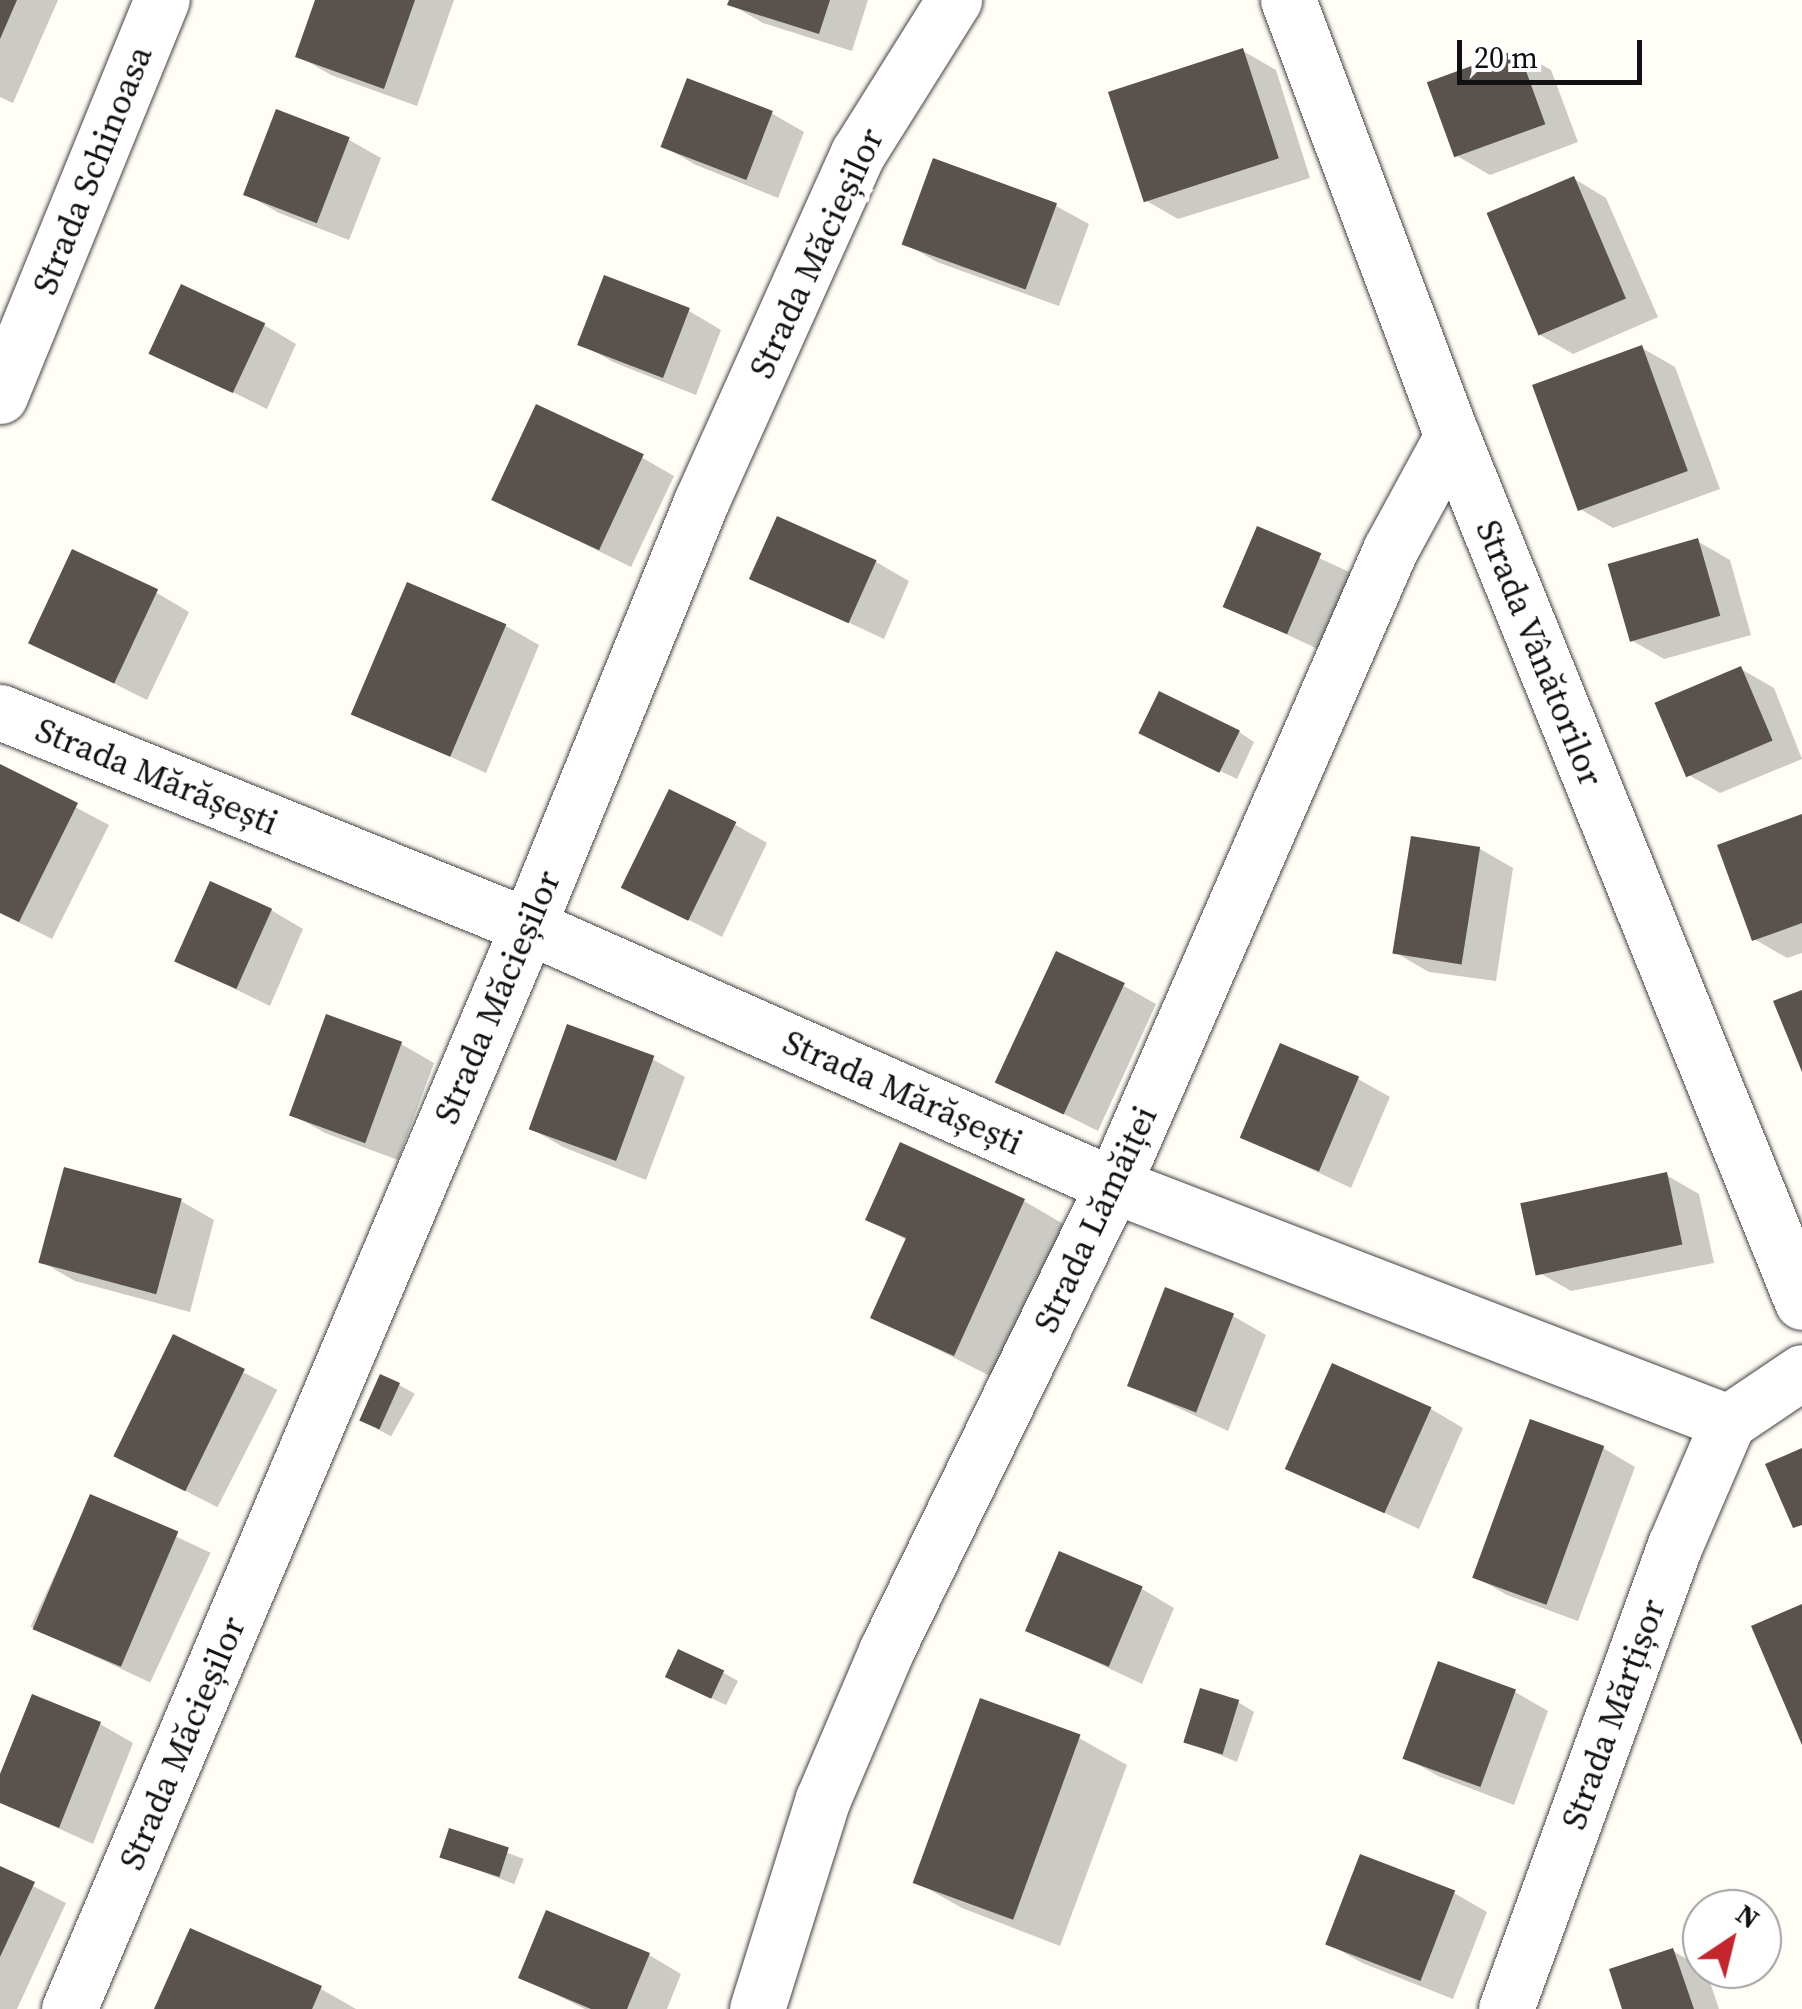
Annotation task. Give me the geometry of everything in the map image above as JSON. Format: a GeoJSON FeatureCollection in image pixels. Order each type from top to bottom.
{"type":"FeatureCollection","features":[{"type":"Feature","properties":{"kind":"street","name":"Strada Schinoasa"},"geometry":{"type":"LineString","coordinates":[[0,396],[162,0]]}},
{"type":"Feature","properties":{"kind":"street","name":"Strada Măcieșilor"},"geometry":{"type":"LineString","coordinates":[[69,2009],[528,926],[701,502],[850,170],[895,90],[954,0]]}},
{"type":"Feature","properties":{"kind":"street","name":"Strada Vânătorilor"},"geometry":{"type":"LineString","coordinates":[[1288,0],[1452,436],[1802,1302]]}},
{"type":"Feature","properties":{"kind":"street","name":"Strada Lămăiței"},"geometry":{"type":"LineString","coordinates":[[758,2009],[822,1799],[886,1651],[1113,1185],[1390,550],[1452,436]]}},
{"type":"Feature","properties":{"kind":"street","name":"Strada Mărășești"},"geometry":{"type":"LineString","coordinates":[[0,712],[528,926],[1113,1185],[1728,1422]]}},
{"type":"Feature","properties":{"kind":"street"},"geometry":{"type":"LineString","coordinates":[[1728,1422],[1802,1372]]}},
{"type":"Feature","properties":{"kind":"street","name":"Strada Mărțișor"},"geometry":{"type":"LineString","coordinates":[[1506,2009],[1675,1546],[1728,1422]]}},
{"type":"Feature","properties":{"kind":"building"},"geometry":{"type":"Polygon","coordinates":[[[0,0],[17,0],[0,39],[0,0]]]}},
{"type":"Feature","properties":{"kind":"building"},"geometry":{"type":"Polygon","coordinates":[[[315,0],[415,0],[384,89],[295,57],[315,0]]]}},
{"type":"Feature","properties":{"kind":"building"},"geometry":{"type":"Polygon","coordinates":[[[729,0],[830,0],[819,34],[727,5],[729,0]]]}},
{"type":"Feature","properties":{"kind":"building"},"geometry":{"type":"Polygon","coordinates":[[[1243,48],[1279,158],[1144,202],[1108,92],[1243,48]]]}},
{"type":"Feature","properties":{"kind":"building"},"geometry":{"type":"Polygon","coordinates":[[[1518,49],[1545,124],[1454,157],[1427,82],[1518,49]]]}},
{"type":"Feature","properties":{"kind":"building"},"geometry":{"type":"Polygon","coordinates":[[[687,78],[773,111],[746,180],[660,147],[687,78]]]}},
{"type":"Feature","properties":{"kind":"building"},"geometry":{"type":"Polygon","coordinates":[[[276,109],[350,137],[317,223],[243,195],[276,109]]]}},
{"type":"Feature","properties":{"kind":"building"},"geometry":{"type":"Polygon","coordinates":[[[933,158],[1057,203],[1026,290],[902,244],[933,158]]]}},
{"type":"Feature","properties":{"kind":"building"},"geometry":{"type":"Polygon","coordinates":[[[1574,176],[1626,298],[1539,336],[1487,213],[1574,176]]]}},
{"type":"Feature","properties":{"kind":"building"},"geometry":{"type":"Polygon","coordinates":[[[604,275],[690,308],[663,378],[577,345],[604,275]]]}},
{"type":"Feature","properties":{"kind":"building"},"geometry":{"type":"Polygon","coordinates":[[[181,284],[265,323],[233,393],[148,354],[181,284]]]}},
{"type":"Feature","properties":{"kind":"building"},"geometry":{"type":"Polygon","coordinates":[[[1642,345],[1688,471],[1578,511],[1532,385],[1642,345]]]}},
{"type":"Feature","properties":{"kind":"building"},"geometry":{"type":"Polygon","coordinates":[[[536,404],[644,454],[599,550],[491,500],[536,404]]]}},
{"type":"Feature","properties":{"kind":"building"},"geometry":{"type":"Polygon","coordinates":[[[777,516],[877,560],[849,623],[749,579],[777,516]]]}},
{"type":"Feature","properties":{"kind":"building"},"geometry":{"type":"Polygon","coordinates":[[[1257,526],[1321,553],[1287,634],[1223,607],[1257,526]]]}},
{"type":"Feature","properties":{"kind":"building"},"geometry":{"type":"Polygon","coordinates":[[[1698,538],[1720,616],[1630,642],[1608,564],[1698,538]]]}},
{"type":"Feature","properties":{"kind":"building"},"geometry":{"type":"Polygon","coordinates":[[[72,549],[158,589],[114,683],[28,643],[72,549]]]}},
{"type":"Feature","properties":{"kind":"building"},"geometry":{"type":"Polygon","coordinates":[[[407,582],[506,624],[450,757],[351,715],[407,582]]]}},
{"type":"Feature","properties":{"kind":"building"},"geometry":{"type":"Polygon","coordinates":[[[1741,666],[1773,741],[1686,777],[1654,703],[1741,666]]]}},
{"type":"Feature","properties":{"kind":"building"},"geometry":{"type":"Polygon","coordinates":[[[1159,691],[1240,730],[1219,773],[1138,733],[1159,691]]]}},
{"type":"Feature","properties":{"kind":"building"},"geometry":{"type":"Polygon","coordinates":[[[0,764],[78,803],[19,922],[0,913],[0,764]]]}},
{"type":"Feature","properties":{"kind":"building"},"geometry":{"type":"Polygon","coordinates":[[[669,789],[736,822],[688,921],[621,888],[669,789]]]}},
{"type":"Feature","properties":{"kind":"building"},"geometry":{"type":"Polygon","coordinates":[[[1802,814],[1802,923],[1752,941],[1717,845],[1802,814]]]}},
{"type":"Feature","properties":{"kind":"building"},"geometry":{"type":"Polygon","coordinates":[[[1411,836],[1480,847],[1462,964],[1392,954],[1411,836]]]}},
{"type":"Feature","properties":{"kind":"building"},"geometry":{"type":"Polygon","coordinates":[[[210,881],[272,909],[236,989],[174,961],[210,881]]]}},
{"type":"Feature","properties":{"kind":"building"},"geometry":{"type":"Polygon","coordinates":[[[1056,951],[1125,983],[1064,1115],[995,1082],[1056,951]]]}},
{"type":"Feature","properties":{"kind":"building"},"geometry":{"type":"Polygon","coordinates":[[[1802,990],[1802,1072],[1773,1001],[1802,990]]]}},
{"type":"Feature","properties":{"kind":"building"},"geometry":{"type":"Polygon","coordinates":[[[326,1014],[402,1042],[365,1143],[289,1115],[326,1014]]]}},
{"type":"Feature","properties":{"kind":"building"},"geometry":{"type":"Polygon","coordinates":[[[567,1024],[654,1056],[616,1161],[529,1129],[567,1024]]]}},
{"type":"Feature","properties":{"kind":"building"},"geometry":{"type":"Polygon","coordinates":[[[1280,1043],[1359,1077],[1319,1171],[1240,1138],[1280,1043]]]}},
{"type":"Feature","properties":{"kind":"building"},"geometry":{"type":"Polygon","coordinates":[[[900,1142],[1025,1199],[954,1356],[870,1318],[906,1238],[865,1220],[900,1142]]]}},
{"type":"Feature","properties":{"kind":"building"},"geometry":{"type":"Polygon","coordinates":[[[64,1167],[182,1199],[156,1294],[38,1263],[64,1167]]]}},
{"type":"Feature","properties":{"kind":"building"},"geometry":{"type":"Polygon","coordinates":[[[1667,1172],[1682,1244],[1536,1276],[1520,1203],[1667,1172]]]}},
{"type":"Feature","properties":{"kind":"building"},"geometry":{"type":"Polygon","coordinates":[[[1165,1287],[1234,1314],[1196,1412],[1127,1386],[1165,1287]]]}},
{"type":"Feature","properties":{"kind":"building"},"geometry":{"type":"Polygon","coordinates":[[[173,1334],[245,1369],[185,1491],[113,1456],[173,1334]]]}},
{"type":"Feature","properties":{"kind":"building"},"geometry":{"type":"Polygon","coordinates":[[[1332,1363],[1432,1407],[1384,1513],[1285,1469],[1332,1363]]]}},
{"type":"Feature","properties":{"kind":"building"},"geometry":{"type":"Polygon","coordinates":[[[380,1374],[400,1383],[379,1430],[359,1421],[380,1374]]]}},
{"type":"Feature","properties":{"kind":"building"},"geometry":{"type":"Polygon","coordinates":[[[1530,1419],[1604,1446],[1546,1605],[1472,1578],[1530,1419]]]}},
{"type":"Feature","properties":{"kind":"building"},"geometry":{"type":"Polygon","coordinates":[[[1802,1448],[1802,1525],[1793,1528],[1765,1464],[1802,1448]]]}},
{"type":"Feature","properties":{"kind":"building"},"geometry":{"type":"Polygon","coordinates":[[[90,1494],[178,1532],[121,1667],[33,1629],[90,1494]]]}},
{"type":"Feature","properties":{"kind":"building"},"geometry":{"type":"Polygon","coordinates":[[[1059,1551],[1143,1587],[1109,1667],[1025,1631],[1059,1551]]]}},
{"type":"Feature","properties":{"kind":"building"},"geometry":{"type":"Polygon","coordinates":[[[1802,1604],[1802,1745],[1751,1626],[1802,1604]]]}},
{"type":"Feature","properties":{"kind":"building"},"geometry":{"type":"Polygon","coordinates":[[[678,1649],[724,1671],[711,1699],[665,1677],[678,1649]]]}},
{"type":"Feature","properties":{"kind":"building"},"geometry":{"type":"Polygon","coordinates":[[[1438,1661],[1516,1689],[1480,1787],[1402,1759],[1438,1661]]]}},
{"type":"Feature","properties":{"kind":"building"},"geometry":{"type":"Polygon","coordinates":[[[1200,1688],[1239,1700],[1223,1754],[1183,1743],[1200,1688]]]}},
{"type":"Feature","properties":{"kind":"building"},"geometry":{"type":"Polygon","coordinates":[[[32,1694],[101,1722],[59,1828],[0,1803],[0,1774],[32,1694]]]}},
{"type":"Feature","properties":{"kind":"building"},"geometry":{"type":"Polygon","coordinates":[[[980,1698],[1081,1735],[1013,1920],[913,1883],[980,1698]]]}},
{"type":"Feature","properties":{"kind":"building"},"geometry":{"type":"Polygon","coordinates":[[[449,1828],[509,1847],[499,1877],[439,1857],[449,1828]]]}},
{"type":"Feature","properties":{"kind":"building"},"geometry":{"type":"Polygon","coordinates":[[[1360,1854],[1455,1891],[1420,1981],[1325,1945],[1360,1854]]]}},
{"type":"Feature","properties":{"kind":"building"},"geometry":{"type":"Polygon","coordinates":[[[0,1866],[35,1882],[0,1957],[0,1866]]]}},
{"type":"Feature","properties":{"kind":"building"},"geometry":{"type":"Polygon","coordinates":[[[546,1910],[650,1953],[627,2009],[591,2009],[518,1978],[546,1910]]]}},
{"type":"Feature","properties":{"kind":"building"},"geometry":{"type":"Polygon","coordinates":[[[190,1928],[322,1986],[312,2009],[154,2009],[190,1928]]]}},
{"type":"Feature","properties":{"kind":"building"},"geometry":{"type":"Polygon","coordinates":[[[1673,1948],[1682,1974],[1682,1989],[1687,1989],[1694,2009],[1622,2009],[1609,1969],[1673,1948]]]}}]}
